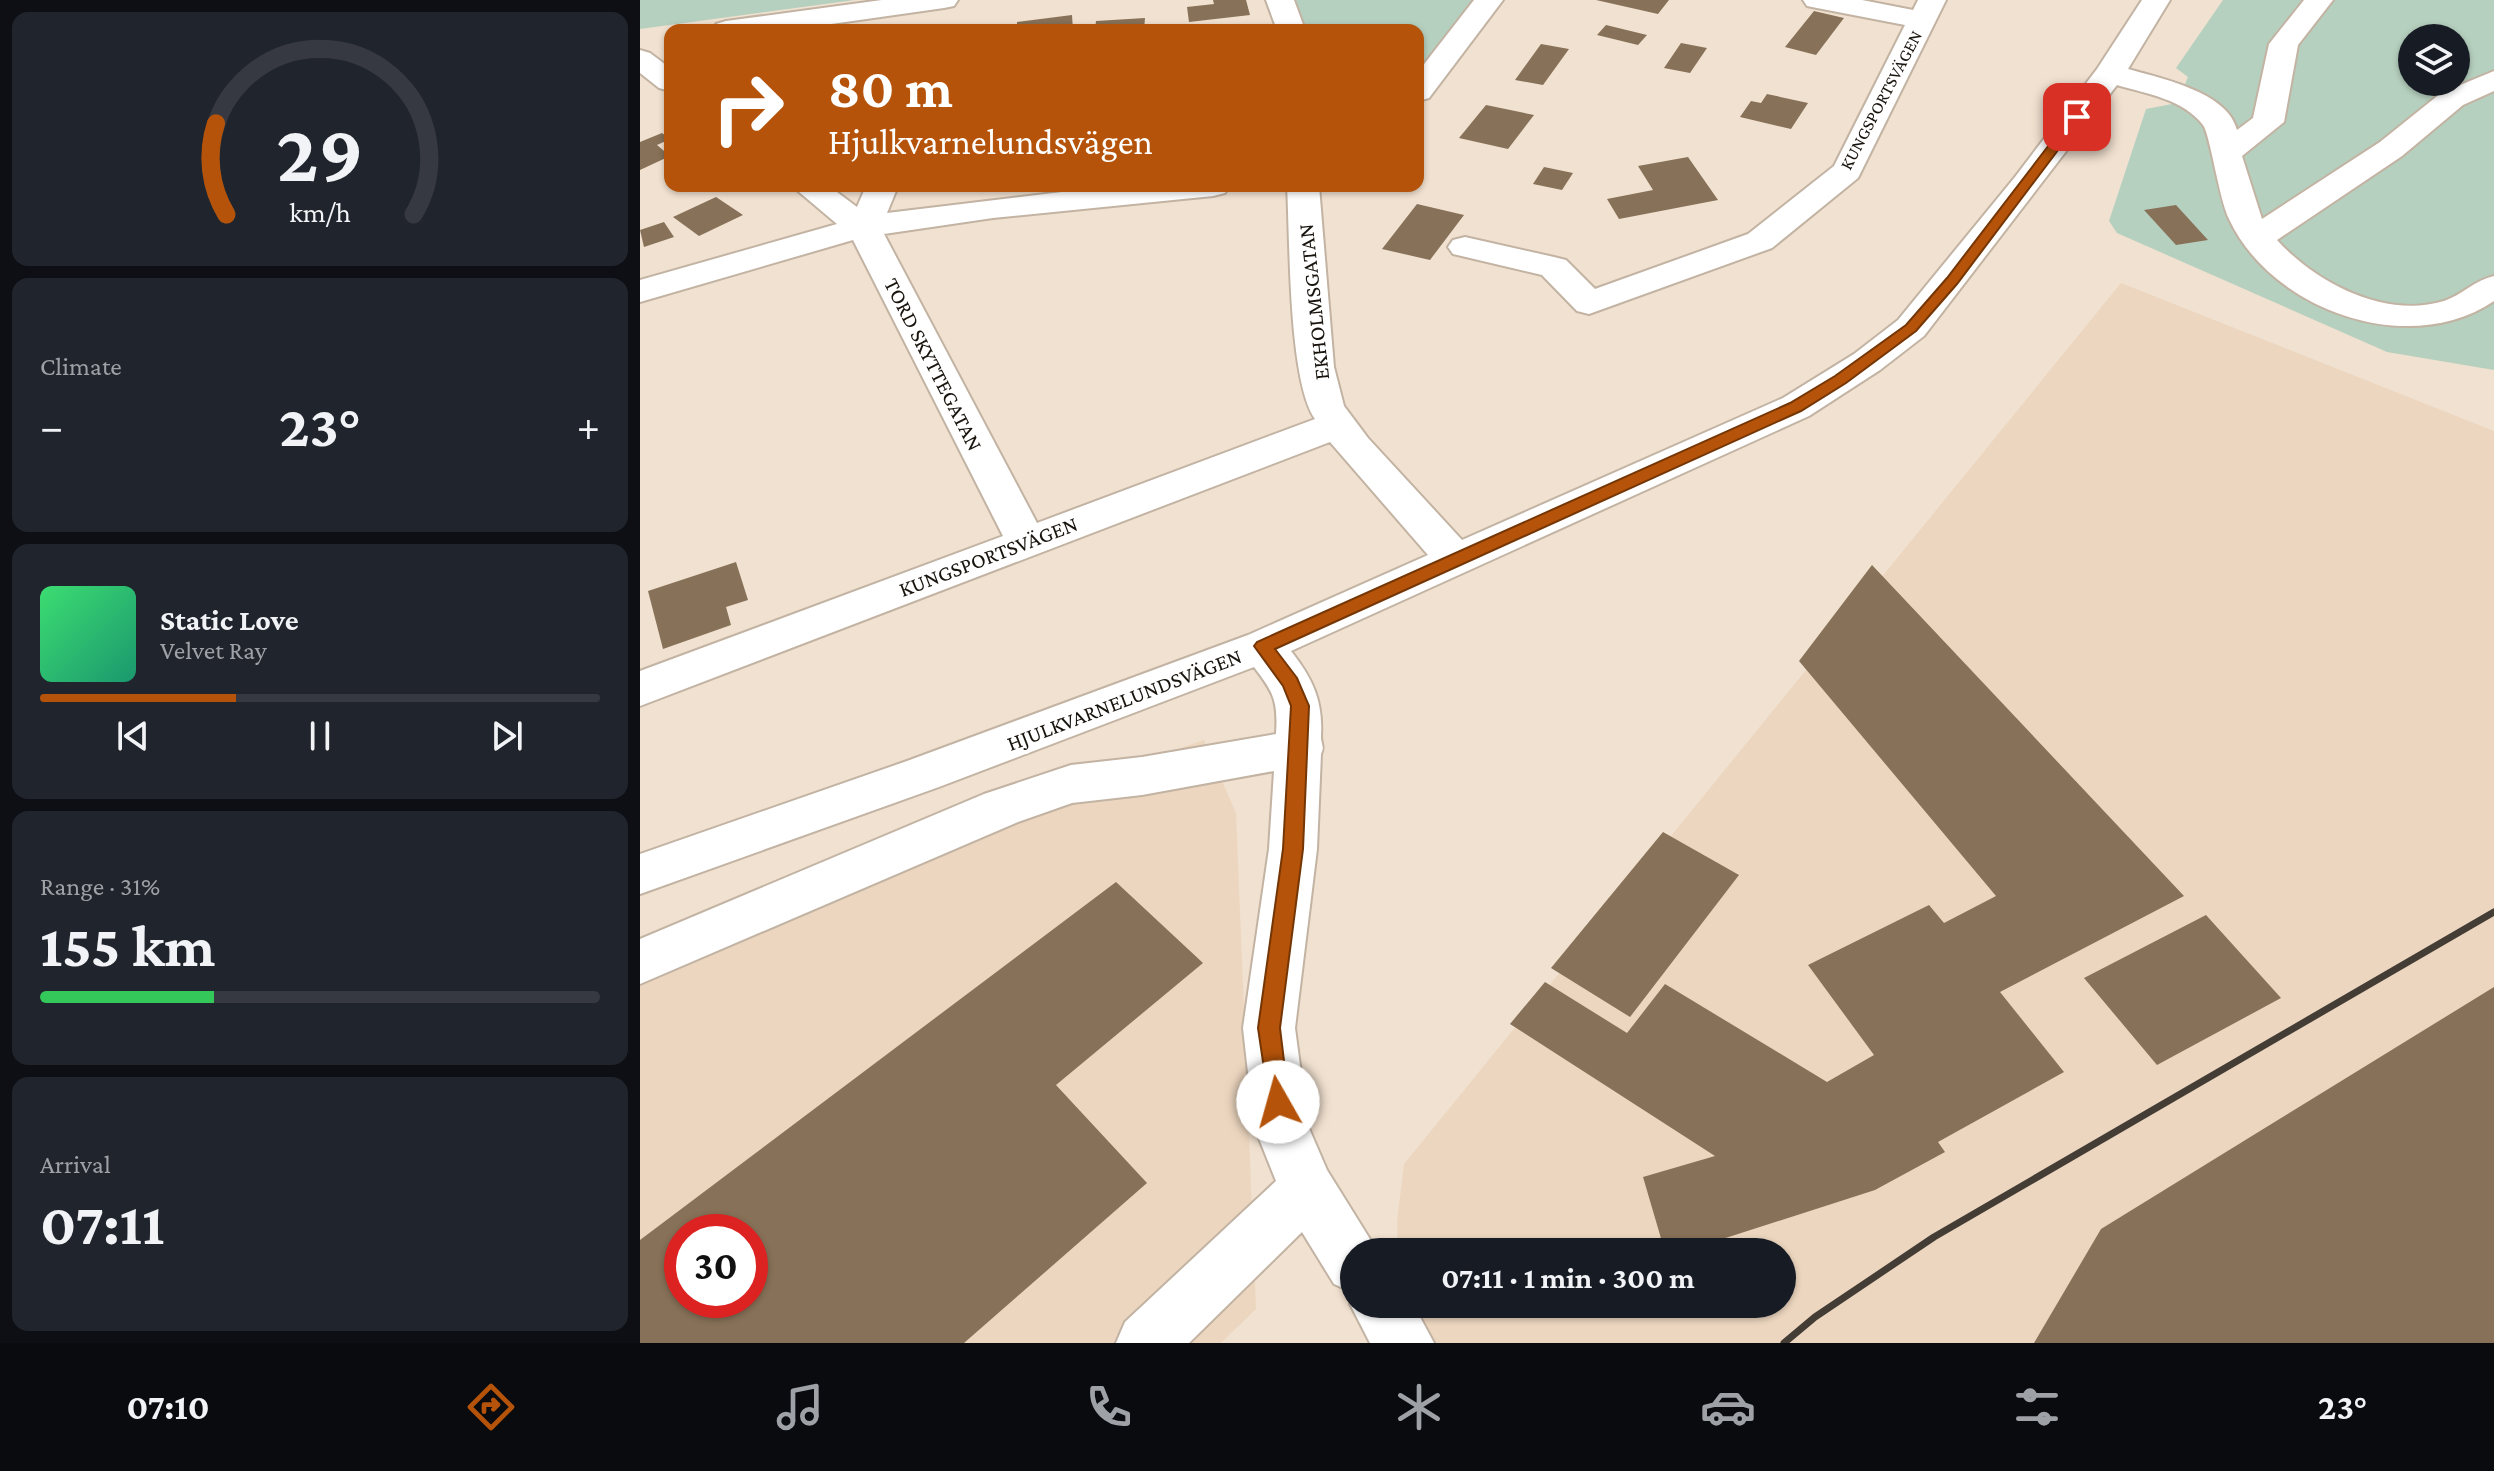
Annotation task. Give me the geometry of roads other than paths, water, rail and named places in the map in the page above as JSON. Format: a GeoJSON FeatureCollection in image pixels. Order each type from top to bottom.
{"type":"FeatureCollection","features":[{"type":"Feature","properties":{"kind":"street"},"geometry":{"type":"LineString","coordinates":[[770,24],[944,0]]}},
{"type":"Feature","properties":{"kind":"street"},"geometry":{"type":"LineString","coordinates":[[953,24],[963,0]]}},
{"type":"Feature","properties":{"kind":"street"},"geometry":{"type":"LineString","coordinates":[[1280,0],[1289,24]]}},
{"type":"Feature","properties":{"kind":"street"},"geometry":{"type":"LineString","coordinates":[[1424,84],[1489,0]]}},
{"type":"Feature","properties":{"kind":"street"},"geometry":{"type":"LineString","coordinates":[[1817,0],[1928,10]]}},
{"type":"Feature","properties":{"kind":"street","name":"HJULKVARNELUNDSVÄGEN"},"geometry":{"type":"LineString","coordinates":[[640,874],[923,774],[1263,646],[1796,407],[1867,362],[1911,328],[1952,281],[2110,73],[2156,0]]}},
{"type":"Feature","properties":{"kind":"street"},"geometry":{"type":"LineString","coordinates":[[2225,153],[2268,122],[2284,44],[2319,0]]}},
{"type":"Feature","properties":{"kind":"street","name":"KUNGSPORTSVÄGEN"},"geometry":{"type":"LineString","coordinates":[[1465,247],[1554,267],[1589,303],[1760,241],[1847,171],[1928,10]]}},
{"type":"Feature","properties":{"kind":"street"},"geometry":{"type":"LineString","coordinates":[[640,45],[664,41]]}},
{"type":"Feature","properties":{"kind":"street"},"geometry":{"type":"LineString","coordinates":[[640,59],[664,77]]}},
{"type":"Feature","properties":{"kind":"street"},"geometry":{"type":"LineString","coordinates":[[2110,73],[2189,97],[2220,124],[2234,191],[2257,238],[2314,291],[2389,317],[2453,310],[2494,286]]}},
{"type":"Feature","properties":{"kind":"street"},"geometry":{"type":"LineString","coordinates":[[2257,238],[2391,149],[2452,99],[2494,80]]}},
{"type":"Feature","properties":{"kind":"street"},"geometry":{"type":"LineString","coordinates":[[816,192],[864,228]]}},
{"type":"Feature","properties":{"kind":"street"},"geometry":{"type":"LineString","coordinates":[[864,228],[879,192]]}},
{"type":"Feature","properties":{"kind":"street"},"geometry":{"type":"LineString","coordinates":[[640,291],[802,242],[864,228],[913,219],[1158,192]]}},
{"type":"Feature","properties":{"kind":"street","name":"EKHOLMSGATAN"},"geometry":{"type":"LineString","coordinates":[[1303,192],[1316,367],[1326,408],[1337,425],[1458,561]]}},
{"type":"Feature","properties":{"kind":"street","name":"TORD SKYTTEGATAN"},"geometry":{"type":"LineString","coordinates":[[864,228],[1026,541]]}},
{"type":"Feature","properties":{"kind":"street","name":"KUNGSPORTSVÄGEN"},"geometry":{"type":"LineString","coordinates":[[640,689],[1337,425]]}},
{"type":"Feature","properties":{"kind":"street"},"geometry":{"type":"LineString","coordinates":[[1263,646],[1291,683],[1300,706],[1301,748],[1293,849],[1269,1028],[1281,1126],[1307,1189],[1340,1242]]}},
{"type":"Feature","properties":{"kind":"street"},"geometry":{"type":"LineString","coordinates":[[640,962],[1001,808],[1071,784],[1142,776],[1301,748]]}},
{"type":"Feature","properties":{"kind":"street"},"geometry":{"type":"LineString","coordinates":[[1146,1343],[1307,1189]]}},
{"type":"Feature","properties":{"kind":"street"},"geometry":{"type":"LineString","coordinates":[[1388,1318],[1404,1343]]}},
{"type":"Feature","properties":{"kind":"railway"},"geometry":{"type":"LineString","coordinates":[[1784,1343],[1815,1317],[1934,1237],[2494,912]]}}]}
